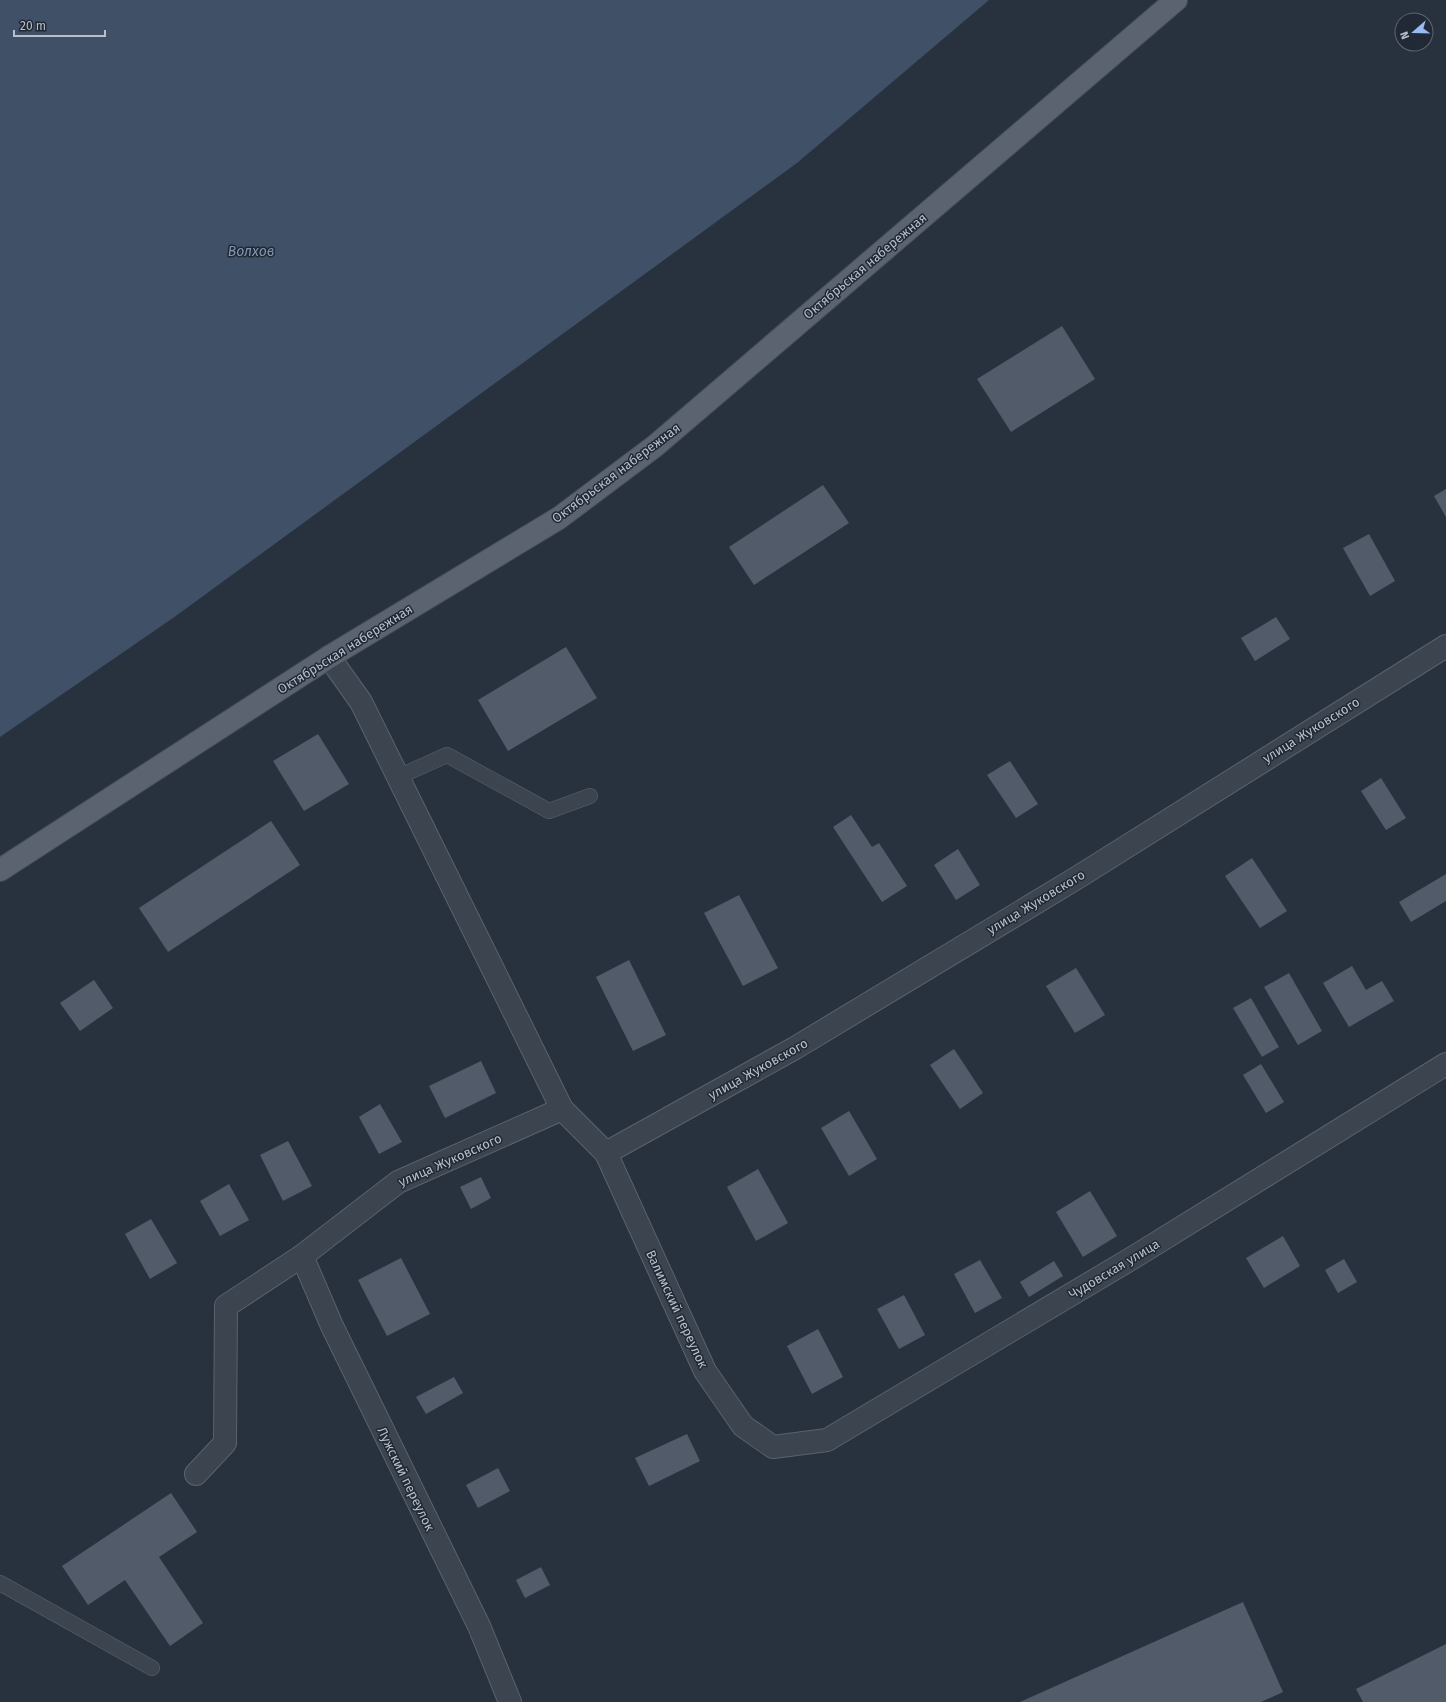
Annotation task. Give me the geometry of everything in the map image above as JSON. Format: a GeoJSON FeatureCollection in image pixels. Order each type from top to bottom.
{"type":"FeatureCollection","features":[{"type":"Feature","properties":{"kind":"main road","name":"Октябрьская набережная"},"geometry":{"type":"LineString","coordinates":[[0,870],[329,657],[559,518],[655,446],[1176,0]]}},
{"type":"Feature","properties":{"kind":"street","name":"улица Жуковского"},"geometry":{"type":"LineString","coordinates":[[606,1153],[802,1044],[1075,879],[1446,646]]}},
{"type":"Feature","properties":{"kind":"street"},"geometry":{"type":"LineString","coordinates":[[329,657],[361,702],[562,1109],[606,1153]]}},
{"type":"Feature","properties":{"kind":"street","name":"Чудовская улица"},"geometry":{"type":"LineString","coordinates":[[773,1447],[827,1440],[1134,1257],[1446,1064]]}},
{"type":"Feature","properties":{"kind":"street","name":"улица Жуковского"},"geometry":{"type":"LineString","coordinates":[[196,1474],[225,1443],[226,1306],[302,1256],[398,1182],[562,1109]]}},
{"type":"Feature","properties":{"kind":"street","name":"Валимский переулок"},"geometry":{"type":"LineString","coordinates":[[606,1153],[705,1371],[742,1426],[773,1447]]}},
{"type":"Feature","properties":{"kind":"street","name":"Лужский переулок"},"geometry":{"type":"LineString","coordinates":[[302,1256],[332,1326],[479,1626],[510,1702]]}},
{"type":"Feature","properties":{"kind":"lane"},"geometry":{"type":"LineString","coordinates":[[398,777],[447,755],[549,811],[590,796]]}},
{"type":"Feature","properties":{"kind":"lane"},"geometry":{"type":"LineString","coordinates":[[0,1583],[152,1668]]}},
{"type":"Feature","properties":{"kind":"water","name":"Волхов"},"geometry":{"type":"Polygon","coordinates":[[[0,0],[989,0],[797,163],[173,618],[0,737],[0,0]]]}},
{"type":"Feature","properties":{"kind":"building"},"geometry":{"type":"Polygon","coordinates":[[[1062,326],[1095,379],[1011,432],[977,379],[1062,326]]]}},
{"type":"Feature","properties":{"kind":"building"},"geometry":{"type":"Polygon","coordinates":[[[823,485],[849,523],[754,585],[729,547],[823,485]]]}},
{"type":"Feature","properties":{"kind":"building"},"geometry":{"type":"Polygon","coordinates":[[[1446,489],[1446,517],[1434,496],[1446,489]]]}},
{"type":"Feature","properties":{"kind":"building"},"geometry":{"type":"Polygon","coordinates":[[[1369,534],[1395,581],[1370,596],[1343,548],[1369,534]]]}},
{"type":"Feature","properties":{"kind":"building"},"geometry":{"type":"Polygon","coordinates":[[[1276,617],[1290,639],[1255,661],[1241,638],[1276,617]]]}},
{"type":"Feature","properties":{"kind":"building"},"geometry":{"type":"Polygon","coordinates":[[[566,647],[597,698],[508,751],[478,700],[566,647]]]}},
{"type":"Feature","properties":{"kind":"building"},"geometry":{"type":"Polygon","coordinates":[[[318,734],[349,784],[304,811],[273,761],[318,734]]]}},
{"type":"Feature","properties":{"kind":"building"},"geometry":{"type":"Polygon","coordinates":[[[1010,761],[1038,804],[1016,818],[987,775],[1010,761]]]}},
{"type":"Feature","properties":{"kind":"building"},"geometry":{"type":"Polygon","coordinates":[[[1381,778],[1406,818],[1386,830],[1361,791],[1381,778]]]}},
{"type":"Feature","properties":{"kind":"building"},"geometry":{"type":"Polygon","coordinates":[[[851,815],[872,847],[879,843],[907,886],[882,902],[833,827],[851,815]]]}},
{"type":"Feature","properties":{"kind":"building"},"geometry":{"type":"Polygon","coordinates":[[[271,821],[300,865],[168,952],[139,908],[271,821]]]}},
{"type":"Feature","properties":{"kind":"building"},"geometry":{"type":"Polygon","coordinates":[[[958,849],[980,885],[956,900],[934,865],[958,849]]]}},
{"type":"Feature","properties":{"kind":"building"},"geometry":{"type":"Polygon","coordinates":[[[1252,858],[1287,911],[1260,928],[1225,876],[1252,858]]]}},
{"type":"Feature","properties":{"kind":"building"},"geometry":{"type":"Polygon","coordinates":[[[1446,874],[1446,901],[1411,922],[1399,902],[1446,874]]]}},
{"type":"Feature","properties":{"kind":"building"},"geometry":{"type":"Polygon","coordinates":[[[739,895],[778,968],[743,986],[704,913],[739,895]]]}},
{"type":"Feature","properties":{"kind":"building"},"geometry":{"type":"Polygon","coordinates":[[[629,960],[666,1035],[633,1051],[596,977],[629,960]]]}},
{"type":"Feature","properties":{"kind":"building"},"geometry":{"type":"Polygon","coordinates":[[[1352,966],[1366,990],[1382,981],[1394,1001],[1349,1027],[1323,983],[1352,966]]]}},
{"type":"Feature","properties":{"kind":"building"},"geometry":{"type":"Polygon","coordinates":[[[1076,968],[1105,1015],[1075,1033],[1046,986],[1076,968]]]}},
{"type":"Feature","properties":{"kind":"building"},"geometry":{"type":"Polygon","coordinates":[[[1289,973],[1322,1031],[1298,1045],[1264,987],[1289,973]]]}},
{"type":"Feature","properties":{"kind":"building"},"geometry":{"type":"Polygon","coordinates":[[[94,980],[113,1008],[80,1031],[60,1003],[94,980]]]}},
{"type":"Feature","properties":{"kind":"building"},"geometry":{"type":"Polygon","coordinates":[[[1251,998],[1279,1047],[1262,1057],[1233,1008],[1251,998]]]}},
{"type":"Feature","properties":{"kind":"building"},"geometry":{"type":"Polygon","coordinates":[[[954,1049],[983,1093],[960,1109],[930,1065],[954,1049]]]}},
{"type":"Feature","properties":{"kind":"building"},"geometry":{"type":"Polygon","coordinates":[[[481,1061],[496,1093],[445,1118],[429,1086],[481,1061]]]}},
{"type":"Feature","properties":{"kind":"building"},"geometry":{"type":"Polygon","coordinates":[[[1261,1064],[1284,1102],[1266,1113],[1243,1075],[1261,1064]]]}},
{"type":"Feature","properties":{"kind":"building"},"geometry":{"type":"Polygon","coordinates":[[[380,1104],[402,1142],[379,1154],[359,1117],[380,1104]]]}},
{"type":"Feature","properties":{"kind":"building"},"geometry":{"type":"Polygon","coordinates":[[[849,1111],[877,1159],[849,1176],[821,1128],[849,1111]]]}},
{"type":"Feature","properties":{"kind":"building"},"geometry":{"type":"Polygon","coordinates":[[[288,1141],[312,1186],[283,1201],[260,1155],[288,1141]]]}},
{"type":"Feature","properties":{"kind":"building"},"geometry":{"type":"Polygon","coordinates":[[[758,1169],[788,1223],[756,1241],[727,1187],[758,1169]]]}},
{"type":"Feature","properties":{"kind":"building"},"geometry":{"type":"Polygon","coordinates":[[[481,1177],[491,1198],[471,1209],[460,1187],[481,1177]]]}},
{"type":"Feature","properties":{"kind":"building"},"geometry":{"type":"Polygon","coordinates":[[[229,1184],[249,1220],[220,1236],[200,1201],[229,1184]]]}},
{"type":"Feature","properties":{"kind":"building"},"geometry":{"type":"Polygon","coordinates":[[[1090,1191],[1117,1236],[1083,1257],[1056,1212],[1090,1191]]]}},
{"type":"Feature","properties":{"kind":"building"},"geometry":{"type":"Polygon","coordinates":[[[151,1219],[177,1263],[150,1279],[125,1234],[151,1219]]]}},
{"type":"Feature","properties":{"kind":"building"},"geometry":{"type":"Polygon","coordinates":[[[1283,1236],[1300,1266],[1264,1288],[1246,1258],[1283,1236]]]}},
{"type":"Feature","properties":{"kind":"building"},"geometry":{"type":"Polygon","coordinates":[[[401,1258],[430,1314],[387,1336],[358,1280],[401,1258]]]}},
{"type":"Feature","properties":{"kind":"building"},"geometry":{"type":"Polygon","coordinates":[[[1344,1259],[1357,1282],[1338,1293],[1325,1270],[1344,1259]]]}},
{"type":"Feature","properties":{"kind":"building"},"geometry":{"type":"Polygon","coordinates":[[[980,1260],[1002,1298],[975,1313],[954,1274],[980,1260]]]}},
{"type":"Feature","properties":{"kind":"building"},"geometry":{"type":"Polygon","coordinates":[[[1054,1261],[1063,1276],[1029,1297],[1020,1282],[1054,1261]]]}},
{"type":"Feature","properties":{"kind":"building"},"geometry":{"type":"Polygon","coordinates":[[[904,1295],[925,1335],[899,1349],[877,1309],[904,1295]]]}},
{"type":"Feature","properties":{"kind":"building"},"geometry":{"type":"Polygon","coordinates":[[[818,1329],[843,1377],[812,1394],[787,1346],[818,1329]]]}},
{"type":"Feature","properties":{"kind":"building"},"geometry":{"type":"Polygon","coordinates":[[[454,1377],[463,1393],[426,1414],[416,1397],[454,1377]]]}},
{"type":"Feature","properties":{"kind":"building"},"geometry":{"type":"Polygon","coordinates":[[[687,1434],[700,1461],[649,1486],[635,1458],[687,1434]]]}},
{"type":"Feature","properties":{"kind":"building"},"geometry":{"type":"Polygon","coordinates":[[[498,1468],[510,1491],[478,1508],[466,1485],[498,1468]]]}},
{"type":"Feature","properties":{"kind":"building"},"geometry":{"type":"Polygon","coordinates":[[[171,1493],[197,1532],[159,1557],[203,1623],[170,1646],[125,1580],[88,1605],[62,1566],[171,1493]]]}},
{"type":"Feature","properties":{"kind":"building"},"geometry":{"type":"Polygon","coordinates":[[[541,1567],[550,1585],[525,1598],[516,1580],[541,1567]]]}},
{"type":"Feature","properties":{"kind":"building"},"geometry":{"type":"Polygon","coordinates":[[[1243,1602],[1283,1692],[1261,1702],[1020,1702],[1243,1602]]]}},
{"type":"Feature","properties":{"kind":"building"},"geometry":{"type":"Polygon","coordinates":[[[1446,1644],[1446,1702],[1363,1702],[1356,1689],[1446,1644]]]}}]}
